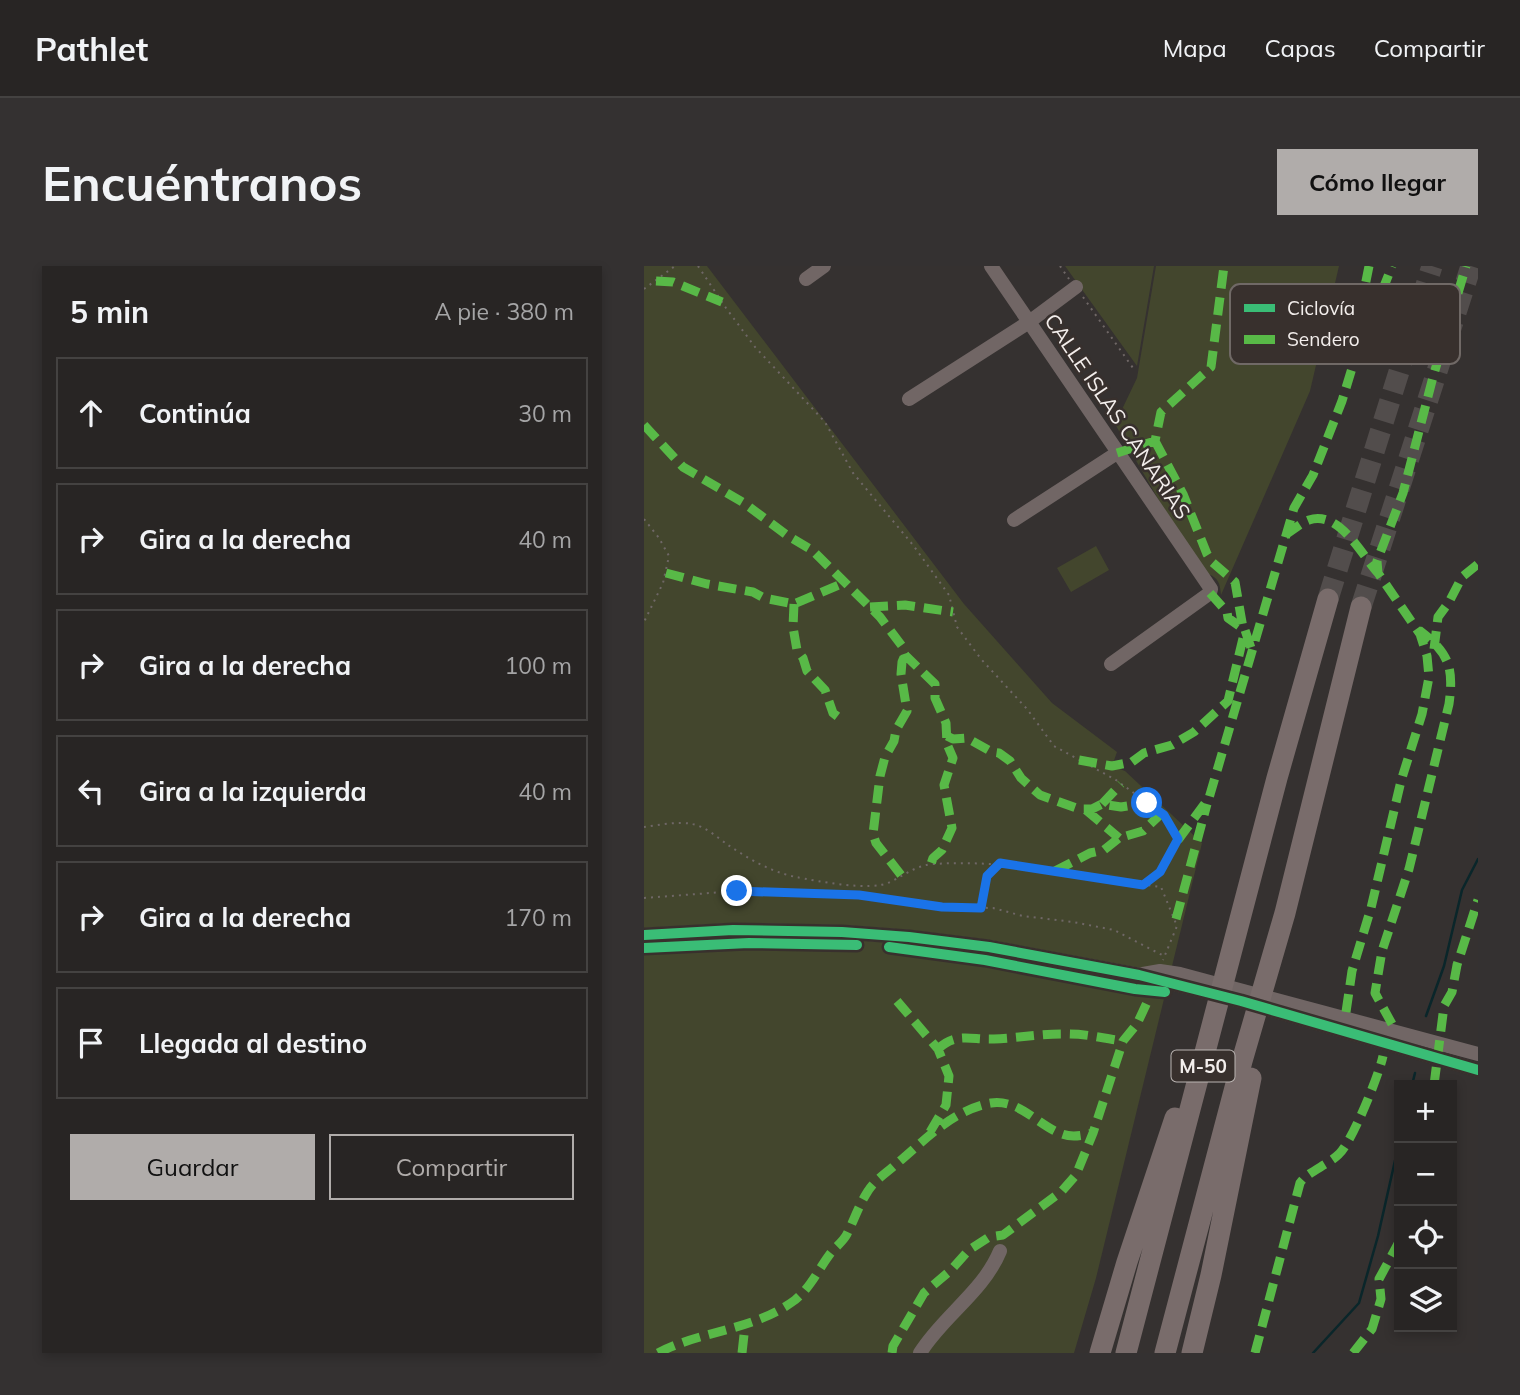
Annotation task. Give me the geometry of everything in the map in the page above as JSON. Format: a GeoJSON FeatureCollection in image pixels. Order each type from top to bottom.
{"type":"FeatureCollection","features":[{"type":"Feature","properties":{"kind":"highway","name":"M-50"},"geometry":{"type":"LineString","coordinates":[[1126,1353],[1277,778],[1328,599]]}},
{"type":"Feature","properties":{"kind":"highway","name":"M-50"},"geometry":{"type":"LineString","coordinates":[[1165,1353],[1242,1061],[1285,913],[1361,607]]}},
{"type":"Feature","properties":{"kind":"highway"},"geometry":{"type":"LineString","coordinates":[[1100,1353],[1199,1044],[1255,837],[1277,778]]}},
{"type":"Feature","properties":{"kind":"highway"},"geometry":{"type":"LineString","coordinates":[[1192,1353],[1212,1275],[1285,913]]}},
{"type":"Feature","properties":{"kind":"street"},"geometry":{"type":"LineString","coordinates":[[806,279],[824,266]]}},
{"type":"Feature","properties":{"kind":"street","name":"CALLE ISLAS CANARIAS"},"geometry":{"type":"LineString","coordinates":[[991,266],[1211,589],[1210,593],[1111,664]]}},
{"type":"Feature","properties":{"kind":"street"},"geometry":{"type":"LineString","coordinates":[[909,399],[1029,322],[1076,287]]}},
{"type":"Feature","properties":{"kind":"street"},"geometry":{"type":"LineString","coordinates":[[1014,520],[1117,453]]}},
{"type":"Feature","properties":{"kind":"street"},"geometry":{"type":"LineString","coordinates":[[644,935],[786,930],[909,937],[989,947],[1139,975],[1160,971],[1179,980],[1478,1070]]}},
{"type":"Feature","properties":{"kind":"street"},"geometry":{"type":"LineString","coordinates":[[1179,980],[1311,1009],[1478,1054]]}},
{"type":"Feature","properties":{"kind":"street"},"geometry":{"type":"LineString","coordinates":[[920,1353],[951,1313],[977,1289],[994,1266],[1000,1251]]}},
{"type":"Feature","properties":{"kind":"path"},"geometry":{"type":"LineString","coordinates":[[644,289],[675,266]]}},
{"type":"Feature","properties":{"kind":"path"},"geometry":{"type":"LineString","coordinates":[[698,266],[755,347],[825,422],[853,473],[913,545],[948,595],[957,627],[981,659],[1027,709],[1054,746],[1116,780],[1164,815],[1178,839],[1160,872],[1143,885]]}},
{"type":"Feature","properties":{"kind":"path"},"geometry":{"type":"LineString","coordinates":[[1060,266],[1133,368]]}},
{"type":"Feature","properties":{"kind":"path"},"geometry":{"type":"LineString","coordinates":[[644,519],[669,556],[663,583],[644,622]]}},
{"type":"Feature","properties":{"kind":"path"},"geometry":{"type":"LineString","coordinates":[[644,827],[692,824],[704,828],[750,860],[796,877],[807,877],[837,885],[881,885],[931,864],[1000,863],[1161,887],[1177,926],[1163,963]]}},
{"type":"Feature","properties":{"kind":"path"},"geometry":{"type":"LineString","coordinates":[[981,908],[987,876],[1000,863]]}},
{"type":"Feature","properties":{"kind":"path"},"geometry":{"type":"LineString","coordinates":[[644,898],[737,891],[821,893],[859,895],[942,907],[993,908],[1023,916],[1114,930],[1164,956]]}},
{"type":"Feature","properties":{"kind":"green space"},"geometry":{"type":"Polygon","coordinates":[[[644,266],[707,266],[964,604],[1052,703],[1117,752],[1112,766],[1125,771],[1202,843],[1096,1278],[1074,1353],[644,1353],[644,266]]]}},
{"type":"Feature","properties":{"kind":"green space"},"geometry":{"type":"Polygon","coordinates":[[[1065,266],[1154,266],[1137,366],[1065,266]]]}},
{"type":"Feature","properties":{"kind":"green space"},"geometry":{"type":"Polygon","coordinates":[[[1156,266],[1339,266],[1335,284],[1230,284],[1230,364],[1316,364],[1310,391],[1221,595],[1215,577],[1208,574],[1168,516],[1115,424],[1137,378],[1156,266]]]}},
{"type":"Feature","properties":{"kind":"green space"},"geometry":{"type":"Polygon","coordinates":[[[1096,546],[1109,570],[1071,592],[1057,568],[1096,546]]]}},
{"type":"Feature","properties":{"kind":"waterway"},"geometry":{"type":"LineString","coordinates":[[1426,1016],[1444,966],[1462,890],[1478,859]]}},
{"type":"Feature","properties":{"kind":"waterway"},"geometry":{"type":"LineString","coordinates":[[1413,1080],[1415,1073]]}},
{"type":"Feature","properties":{"kind":"waterway"},"geometry":{"type":"LineString","coordinates":[[1313,1353],[1359,1303],[1394,1165]]}},
{"type":"Feature","properties":{"kind":"tunnel"},"geometry":{"type":"LineString","coordinates":[[1426,284],[1432,266]]}},
{"type":"Feature","properties":{"kind":"tunnel"},"geometry":{"type":"LineString","coordinates":[[1460,300],[1471,266]]}},
{"type":"Feature","properties":{"kind":"tunnel"},"geometry":{"type":"LineString","coordinates":[[1328,599],[1401,364]]}},
{"type":"Feature","properties":{"kind":"tunnel"},"geometry":{"type":"LineString","coordinates":[[1361,607],[1439,364]]}},
{"type":"Feature","properties":{"kind":"marked path"},"geometry":{"type":"LineString","coordinates":[[1117,453],[1155,441],[1161,412],[1211,367],[1224,266]]}},
{"type":"Feature","properties":{"kind":"marked path"},"geometry":{"type":"LineString","coordinates":[[1365,284],[1369,266]]}},
{"type":"Feature","properties":{"kind":"marked path"},"geometry":{"type":"LineString","coordinates":[[1385,284],[1392,266]]}},
{"type":"Feature","properties":{"kind":"marked path"},"geometry":{"type":"LineString","coordinates":[[1460,286],[1466,266]]}},
{"type":"Feature","properties":{"kind":"marked path"},"geometry":{"type":"LineString","coordinates":[[656,281],[673,282],[722,302]]}},
{"type":"Feature","properties":{"kind":"marked path"},"geometry":{"type":"LineString","coordinates":[[1178,840],[1209,798],[1294,508],[1313,475],[1353,364]]}},
{"type":"Feature","properties":{"kind":"marked path"},"geometry":{"type":"LineString","coordinates":[[1346,1012],[1352,971],[1371,908],[1401,781],[1422,714],[1429,677],[1427,656],[1420,634],[1378,573],[1377,561],[1403,493],[1437,364]]}},
{"type":"Feature","properties":{"kind":"marked path"},"geometry":{"type":"LineString","coordinates":[[644,425],[683,467],[744,503],[788,536],[812,550],[880,617],[902,646],[905,655],[935,684],[935,698],[946,723],[947,744],[953,758],[944,785],[952,828],[942,850],[933,858],[931,864]]}},
{"type":"Feature","properties":{"kind":"marked path"},"geometry":{"type":"LineString","coordinates":[[1155,441],[1183,494],[1207,554],[1212,562],[1235,582],[1243,628]]}},
{"type":"Feature","properties":{"kind":"marked path"},"geometry":{"type":"LineString","coordinates":[[1285,535],[1309,520],[1330,521],[1340,527],[1378,573]]}},
{"type":"Feature","properties":{"kind":"marked path"},"geometry":{"type":"LineString","coordinates":[[1434,649],[1438,617],[1462,577],[1478,564]]}},
{"type":"Feature","properties":{"kind":"marked path"},"geometry":{"type":"LineString","coordinates":[[666,573],[794,604],[846,582]]}},
{"type":"Feature","properties":{"kind":"marked path"},"geometry":{"type":"LineString","coordinates":[[1210,593],[1227,612],[1228,618],[1245,630]]}},
{"type":"Feature","properties":{"kind":"marked path"},"geometry":{"type":"LineString","coordinates":[[794,604],[793,627],[797,650],[807,671],[825,690],[833,713],[841,719]]}},
{"type":"Feature","properties":{"kind":"marked path"},"geometry":{"type":"LineString","coordinates":[[870,607],[905,605],[953,612]]}},
{"type":"Feature","properties":{"kind":"marked path"},"geometry":{"type":"LineString","coordinates":[[1079,760],[1112,766],[1132,762],[1144,753],[1172,745],[1194,732],[1228,701],[1245,630],[1251,648]]}},
{"type":"Feature","properties":{"kind":"marked path"},"geometry":{"type":"LineString","coordinates":[[1392,1024],[1375,993],[1382,951],[1409,869],[1449,704],[1451,680],[1443,654],[1419,630]]}},
{"type":"Feature","properties":{"kind":"marked path"},"geometry":{"type":"LineString","coordinates":[[901,875],[876,843],[873,834],[885,757],[907,711],[901,674],[905,655]]}},
{"type":"Feature","properties":{"kind":"marked path"},"geometry":{"type":"LineString","coordinates":[[947,736],[953,739],[967,738],[999,753],[1010,761],[1021,778],[1040,795],[1079,809],[1092,809],[1102,804],[1121,807],[1147,803]]}},
{"type":"Feature","properties":{"kind":"marked path"},"geometry":{"type":"LineString","coordinates":[[1102,804],[1121,784]]}},
{"type":"Feature","properties":{"kind":"marked path"},"geometry":{"type":"LineString","coordinates":[[1176,919],[1207,804]]}},
{"type":"Feature","properties":{"kind":"marked path"},"geometry":{"type":"LineString","coordinates":[[1086,810],[1119,838]]}},
{"type":"Feature","properties":{"kind":"marked path"},"geometry":{"type":"LineString","coordinates":[[1055,871],[1090,853],[1104,850],[1119,838],[1143,831],[1162,813]]}},
{"type":"Feature","properties":{"kind":"marked path"},"geometry":{"type":"LineString","coordinates":[[1435,1080],[1444,1006],[1452,992],[1457,965],[1478,900]]}},
{"type":"Feature","properties":{"kind":"marked path"},"geometry":{"type":"LineString","coordinates":[[892,1353],[893,1346],[924,1293],[969,1250],[989,1237],[1003,1235],[1062,1191],[1076,1175],[1093,1133],[1123,1041],[1137,1024],[1150,996]]}},
{"type":"Feature","properties":{"kind":"marked path"},"geometry":{"type":"LineString","coordinates":[[897,1001],[938,1049],[949,1076],[946,1105],[930,1132]]}},
{"type":"Feature","properties":{"kind":"marked path"},"geometry":{"type":"LineString","coordinates":[[938,1049],[951,1040],[964,1038],[994,1039],[1051,1034],[1083,1035],[1123,1041]]}},
{"type":"Feature","properties":{"kind":"marked path"},"geometry":{"type":"LineString","coordinates":[[1255,1353],[1300,1183],[1339,1154],[1344,1147],[1364,1108],[1383,1056]]}},
{"type":"Feature","properties":{"kind":"marked path"},"geometry":{"type":"LineString","coordinates":[[658,1353],[692,1339],[762,1318],[795,1300],[806,1290],[845,1237],[873,1184],[939,1128],[963,1112],[991,1103],[1001,1103],[1020,1109],[1062,1134],[1074,1136],[1093,1133]]}},
{"type":"Feature","properties":{"kind":"marked path"},"geometry":{"type":"LineString","coordinates":[[1353,1353],[1372,1329],[1381,1299],[1379,1279],[1394,1251]]}},
{"type":"Feature","properties":{"kind":"marked path"},"geometry":{"type":"LineString","coordinates":[[742,1353],[745,1326]]}},
{"type":"Feature","properties":{"kind":"cycle path"},"geometry":{"type":"LineString","coordinates":[[644,935],[733,930],[842,932],[989,947],[1139,975],[1241,1001],[1478,1070]]}},
{"type":"Feature","properties":{"kind":"cycle path"},"geometry":{"type":"LineString","coordinates":[[644,948],[749,943],[857,945]]}},
{"type":"Feature","properties":{"kind":"cycle path"},"geometry":{"type":"LineString","coordinates":[[889,947],[985,960],[1135,989],[1165,992]]}},
{"type":"Feature","properties":{"kind":"route"},"geometry":{"type":"LineString","coordinates":[[737,891],[859,895],[942,907],[981,908],[987,876],[1000,863],[1143,885],[1160,872],[1178,839],[1164,815],[1147,803]]}}]}
